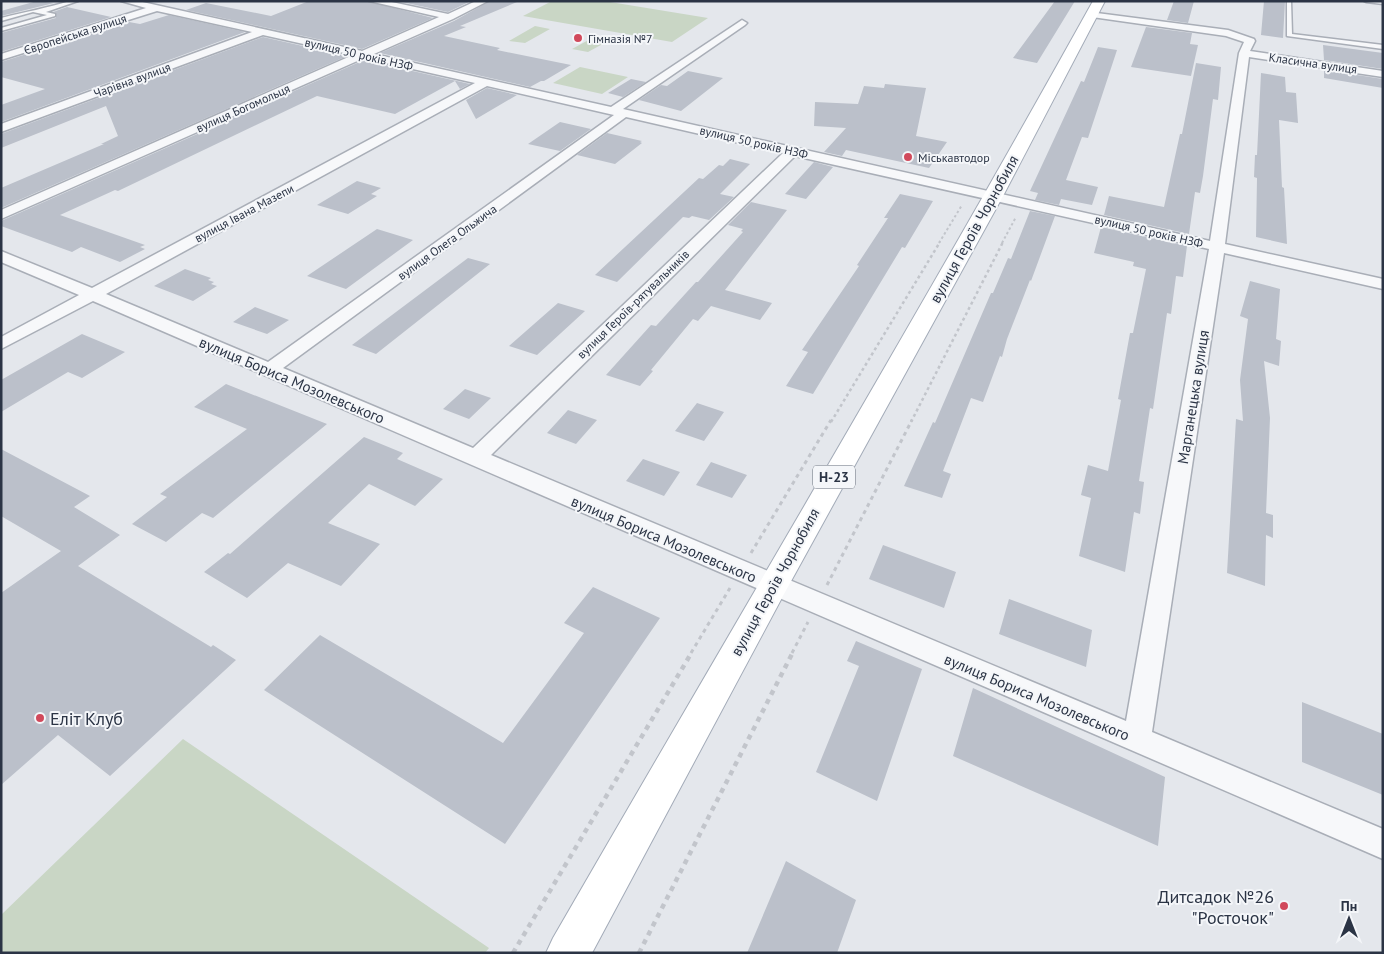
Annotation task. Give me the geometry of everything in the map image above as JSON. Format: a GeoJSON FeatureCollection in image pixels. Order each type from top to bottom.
{"type":"FeatureCollection","features":[{"type":"Feature","properties":{"kind":"main road","name":"вулиця Героїв Чорнобиля"},"geometry":{"type":"LineString","coordinates":[[568,953],[773,585],[982,194],[1096,8]]}},
{"type":"Feature","properties":{"kind":"street","name":"вулиця 50 років НЗФ"},"geometry":{"type":"LineString","coordinates":[[126,1],[1383,284]]}},
{"type":"Feature","properties":{"kind":"street","name":"Європейська вулиця"},"geometry":{"type":"LineString","coordinates":[[1,57],[177,1]]}},
{"type":"Feature","properties":{"kind":"street"},"geometry":{"type":"LineString","coordinates":[[373,1],[450,17]]}},
{"type":"Feature","properties":{"kind":"street","name":"вулиця Богомольця"},"geometry":{"type":"LineString","coordinates":[[1,215],[484,1]]}},
{"type":"Feature","properties":{"kind":"street","name":"Класична вулиця"},"geometry":{"type":"LineString","coordinates":[[1096,8],[1228,33],[1247,47],[1300,61],[1383,74]]}},
{"type":"Feature","properties":{"kind":"street","name":"вулиця Олега Ольжича"},"geometry":{"type":"LineString","coordinates":[[269,370],[742,23]]}},
{"type":"Feature","properties":{"kind":"street","name":"Чарівна вулиця"},"geometry":{"type":"LineString","coordinates":[[1,128],[262,32]]}},
{"type":"Feature","properties":{"kind":"street","name":"Марганецька вулиця"},"geometry":{"type":"LineString","coordinates":[[1137,740],[1217,246],[1247,47]]}},
{"type":"Feature","properties":{"kind":"street","name":"вулиця Івана Мазепи"},"geometry":{"type":"LineString","coordinates":[[1,344],[486,82]]}},
{"type":"Feature","properties":{"kind":"street","name":"вулиця Героїв-рятувальників"},"geometry":{"type":"LineString","coordinates":[[474,458],[792,151]]}},
{"type":"Feature","properties":{"kind":"street","name":"вулиця Бориса Мозолевського"},"geometry":{"type":"LineString","coordinates":[[1,256],[1383,844]]}},
{"type":"Feature","properties":{"kind":"lane"},"geometry":{"type":"LineString","coordinates":[[40,12],[76,1]]}},
{"type":"Feature","properties":{"kind":"lane"},"geometry":{"type":"LineString","coordinates":[[1289,1],[1289,35],[1383,48]]}},
{"type":"Feature","properties":{"kind":"lane"},"geometry":{"type":"LineString","coordinates":[[1366,1],[1383,3]]}},
{"type":"Feature","properties":{"kind":"lane"},"geometry":{"type":"LineString","coordinates":[[1,20],[34,10],[53,15],[1,30]]}},
{"type":"Feature","properties":{"kind":"path"},"geometry":{"type":"LineString","coordinates":[[513,953],[740,571],[982,194]]}},
{"type":"Feature","properties":{"kind":"path"},"geometry":{"type":"LineString","coordinates":[[639,953],[1023,203]]}},
{"type":"Feature","properties":{"kind":"green space"},"geometry":{"type":"Polygon","coordinates":[[[552,1],[604,1],[708,18],[672,42],[523,16],[552,1]]]}},
{"type":"Feature","properties":{"kind":"green space"},"geometry":{"type":"Polygon","coordinates":[[[535,26],[550,29],[525,43],[509,41],[535,26]]]}},
{"type":"Feature","properties":{"kind":"green space"},"geometry":{"type":"Polygon","coordinates":[[[594,37],[610,40],[588,52],[572,49],[594,37]]]}},
{"type":"Feature","properties":{"kind":"green space"},"geometry":{"type":"Polygon","coordinates":[[[580,67],[628,77],[602,94],[553,83],[580,67]]]}},
{"type":"Feature","properties":{"kind":"green space"},"geometry":{"type":"Polygon","coordinates":[[[183,739],[489,948],[485,953],[1,953],[1,915],[183,739]]]}},
{"type":"Feature","properties":{"kind":"building"},"geometry":{"type":"Polygon","coordinates":[[[37,1],[54,3],[1,16],[1,11],[37,1]]]}},
{"type":"Feature","properties":{"kind":"building"},"geometry":{"type":"Polygon","coordinates":[[[309,1],[367,1],[433,18],[362,49],[186,10],[206,3],[271,16],[309,1]]]}},
{"type":"Feature","properties":{"kind":"building"},"geometry":{"type":"Polygon","coordinates":[[[397,1],[471,1],[448,12],[397,1]]]}},
{"type":"Feature","properties":{"kind":"building"},"geometry":{"type":"Polygon","coordinates":[[[490,1],[517,2],[460,26],[466,27],[444,36],[500,48],[497,50],[571,65],[530,87],[380,53],[454,21],[490,1]]]}},
{"type":"Feature","properties":{"kind":"building"},"geometry":{"type":"Polygon","coordinates":[[[1055,1],[1075,1],[1037,63],[1013,58],[1055,1]]]}},
{"type":"Feature","properties":{"kind":"building"},"geometry":{"type":"Polygon","coordinates":[[[1174,1],[1194,1],[1188,23],[1167,20],[1174,1]]]}},
{"type":"Feature","properties":{"kind":"building"},"geometry":{"type":"Polygon","coordinates":[[[1264,1],[1285,1],[1283,38],[1261,35],[1264,1]]]}},
{"type":"Feature","properties":{"kind":"building"},"geometry":{"type":"Polygon","coordinates":[[[67,7],[111,17],[1,52],[1,33],[56,18],[56,13],[53,12],[67,7]]]}},
{"type":"Feature","properties":{"kind":"building"},"geometry":{"type":"Polygon","coordinates":[[[169,15],[245,32],[1,122],[1,105],[45,89],[1,77],[1,62],[129,22],[140,24],[169,15]]]}},
{"type":"Feature","properties":{"kind":"building"},"geometry":{"type":"Polygon","coordinates":[[[1146,27],[1192,33],[1190,44],[1198,45],[1191,76],[1131,67],[1146,27]]]}},
{"type":"Feature","properties":{"kind":"building"},"geometry":{"type":"Polygon","coordinates":[[[263,37],[347,56],[1,208],[1,188],[104,144],[101,144],[118,136],[106,106],[1,148],[1,134],[263,37]]]}},
{"type":"Feature","properties":{"kind":"building"},"geometry":{"type":"Polygon","coordinates":[[[1323,45],[1383,53],[1383,69],[1324,60],[1323,45]]]}},
{"type":"Feature","properties":{"kind":"building"},"geometry":{"type":"Polygon","coordinates":[[[1098,47],[1117,50],[1088,138],[1082,137],[1066,180],[1098,187],[1092,205],[1061,199],[1059,205],[1035,200],[1038,193],[1030,191],[1081,81],[1084,82],[1098,47]]]}},
{"type":"Feature","properties":{"kind":"building"},"geometry":{"type":"Polygon","coordinates":[[[364,60],[470,84],[460,89],[455,81],[395,114],[317,96],[118,191],[115,190],[60,215],[145,245],[140,247],[145,249],[120,262],[81,247],[72,252],[1,226],[1,221],[364,60]]]}},
{"type":"Feature","properties":{"kind":"building"},"geometry":{"type":"Polygon","coordinates":[[[1196,63],[1221,67],[1218,100],[1213,99],[1200,193],[1195,192],[1189,234],[1104,215],[1109,196],[1164,207],[1180,134],[1182,134],[1196,63]]]}},
{"type":"Feature","properties":{"kind":"building"},"geometry":{"type":"Polygon","coordinates":[[[1324,70],[1383,79],[1383,88],[1324,78],[1324,70]]]}},
{"type":"Feature","properties":{"kind":"building"},"geometry":{"type":"Polygon","coordinates":[[[688,71],[723,78],[681,111],[639,100],[661,85],[667,86],[688,71]]]}},
{"type":"Feature","properties":{"kind":"building"},"geometry":{"type":"Polygon","coordinates":[[[1261,73],[1285,77],[1286,92],[1296,93],[1298,123],[1279,120],[1287,244],[1256,237],[1257,178],[1254,177],[1255,155],[1257,155],[1261,73]]]}},
{"type":"Feature","properties":{"kind":"building"},"geometry":{"type":"Polygon","coordinates":[[[631,79],[646,82],[623,97],[608,93],[631,79]]]}},
{"type":"Feature","properties":{"kind":"building"},"geometry":{"type":"Polygon","coordinates":[[[885,84],[926,88],[916,136],[947,142],[929,168],[846,150],[842,156],[824,152],[846,128],[814,126],[815,102],[858,104],[864,86],[884,88],[885,84]]]}},
{"type":"Feature","properties":{"kind":"building"},"geometry":{"type":"Polygon","coordinates":[[[487,88],[517,95],[476,119],[466,100],[487,88]]]}},
{"type":"Feature","properties":{"kind":"building"},"geometry":{"type":"Polygon","coordinates":[[[560,122],[591,129],[560,151],[528,144],[560,122]]]}},
{"type":"Feature","properties":{"kind":"building"},"geometry":{"type":"Polygon","coordinates":[[[607,133],[642,141],[640,142],[642,143],[615,164],[577,155],[607,133]]]}},
{"type":"Feature","properties":{"kind":"building"},"geometry":{"type":"Polygon","coordinates":[[[730,159],[750,164],[720,194],[734,197],[709,220],[692,216],[689,218],[683,217],[617,282],[595,275],[699,178],[703,179],[719,165],[723,166],[730,159]]]}},
{"type":"Feature","properties":{"kind":"building"},"geometry":{"type":"Polygon","coordinates":[[[814,162],[833,167],[806,199],[785,194],[814,162]]]}},
{"type":"Feature","properties":{"kind":"building"},"geometry":{"type":"Polygon","coordinates":[[[357,181],[381,188],[371,194],[377,196],[348,214],[317,205],[357,181]]]}},
{"type":"Feature","properties":{"kind":"building"},"geometry":{"type":"Polygon","coordinates":[[[900,194],[933,201],[905,248],[902,247],[813,394],[786,386],[808,352],[802,350],[859,266],[857,265],[888,218],[884,218],[900,194]]]}},
{"type":"Feature","properties":{"kind":"building"},"geometry":{"type":"Polygon","coordinates":[[[751,202],[787,210],[725,290],[772,303],[760,320],[711,306],[698,321],[693,319],[640,386],[606,375],[651,325],[656,326],[743,232],[741,231],[743,229],[728,225],[751,202]]]}},
{"type":"Feature","properties":{"kind":"building"},"geometry":{"type":"Polygon","coordinates":[[[1030,211],[1055,216],[983,402],[971,398],[943,471],[951,474],[942,498],[904,486],[933,422],[935,423],[991,293],[993,293],[1008,258],[1011,259],[1030,211]]]}},
{"type":"Feature","properties":{"kind":"building"},"geometry":{"type":"Polygon","coordinates":[[[1101,227],[1187,246],[1183,277],[1176,276],[1171,314],[1167,313],[1153,409],[1150,408],[1139,481],[1144,482],[1140,514],[1134,512],[1125,572],[1079,556],[1091,498],[1081,495],[1088,465],[1108,471],[1121,400],[1118,399],[1130,333],[1133,333],[1146,269],[1133,266],[1134,262],[1094,253],[1101,227]]]}},
{"type":"Feature","properties":{"kind":"building"},"geometry":{"type":"Polygon","coordinates":[[[377,229],[413,240],[346,289],[307,276],[377,229]]]}},
{"type":"Feature","properties":{"kind":"building"},"geometry":{"type":"Polygon","coordinates":[[[468,258],[490,264],[376,354],[352,345],[468,258]]]}},
{"type":"Feature","properties":{"kind":"building"},"geometry":{"type":"Polygon","coordinates":[[[185,269],[211,278],[208,280],[214,282],[211,284],[217,286],[193,301],[154,286],[185,269]]]}},
{"type":"Feature","properties":{"kind":"building"},"geometry":{"type":"Polygon","coordinates":[[[1250,281],[1280,289],[1276,339],[1281,341],[1279,366],[1264,361],[1270,418],[1266,513],[1273,515],[1273,538],[1266,535],[1265,586],[1227,573],[1236,419],[1243,421],[1240,380],[1248,319],[1240,316],[1250,281]]]}},
{"type":"Feature","properties":{"kind":"building"},"geometry":{"type":"Polygon","coordinates":[[[558,303],[585,311],[537,355],[509,346],[558,303]]]}},
{"type":"Feature","properties":{"kind":"building"},"geometry":{"type":"Polygon","coordinates":[[[255,307],[289,320],[267,334],[233,322],[255,307]]]}},
{"type":"Feature","properties":{"kind":"building"},"geometry":{"type":"Polygon","coordinates":[[[82,334],[125,352],[82,378],[68,372],[1,412],[1,380],[82,334]]]}},
{"type":"Feature","properties":{"kind":"building"},"geometry":{"type":"Polygon","coordinates":[[[226,384],[327,424],[213,518],[202,513],[166,542],[132,524],[167,497],[160,494],[247,429],[194,407],[226,384]]]}},
{"type":"Feature","properties":{"kind":"building"},"geometry":{"type":"Polygon","coordinates":[[[465,389],[491,398],[469,419],[443,409],[465,389]]]}},
{"type":"Feature","properties":{"kind":"building"},"geometry":{"type":"Polygon","coordinates":[[[697,403],[724,412],[704,441],[675,431],[697,403]]]}},
{"type":"Feature","properties":{"kind":"building"},"geometry":{"type":"Polygon","coordinates":[[[568,410],[597,420],[576,444],[547,433],[568,410]]]}},
{"type":"Feature","properties":{"kind":"building"},"geometry":{"type":"Polygon","coordinates":[[[364,437],[403,453],[397,459],[443,479],[415,506],[369,484],[328,523],[380,544],[341,586],[288,563],[247,598],[204,572],[228,553],[230,554],[364,437]]]}},
{"type":"Feature","properties":{"kind":"building"},"geometry":{"type":"Polygon","coordinates":[[[1,449],[90,496],[74,507],[120,535],[78,566],[211,647],[213,645],[236,660],[110,776],[58,735],[1,785],[1,593],[61,551],[1,516],[1,449]]]}},
{"type":"Feature","properties":{"kind":"building"},"geometry":{"type":"Polygon","coordinates":[[[643,459],[680,472],[664,496],[626,481],[643,459]]]}},
{"type":"Feature","properties":{"kind":"building"},"geometry":{"type":"Polygon","coordinates":[[[711,462],[747,475],[732,498],[696,485],[711,462]]]}},
{"type":"Feature","properties":{"kind":"building"},"geometry":{"type":"Polygon","coordinates":[[[883,545],[956,572],[944,608],[869,579],[883,545]]]}},
{"type":"Feature","properties":{"kind":"building"},"geometry":{"type":"Polygon","coordinates":[[[593,587],[660,618],[505,844],[264,690],[320,635],[503,743],[584,633],[564,623],[593,587]]]}},
{"type":"Feature","properties":{"kind":"building"},"geometry":{"type":"Polygon","coordinates":[[[1009,599],[1092,630],[1086,667],[999,634],[1009,599]]]}},
{"type":"Feature","properties":{"kind":"building"},"geometry":{"type":"Polygon","coordinates":[[[856,641],[922,669],[877,801],[816,772],[859,666],[847,661],[856,641]]]}},
{"type":"Feature","properties":{"kind":"building"},"geometry":{"type":"Polygon","coordinates":[[[973,688],[1165,777],[1158,846],[953,756],[973,688]]]}},
{"type":"Feature","properties":{"kind":"building"},"geometry":{"type":"Polygon","coordinates":[[[1302,702],[1383,734],[1383,795],[1302,762],[1302,702]]]}},
{"type":"Feature","properties":{"kind":"building"},"geometry":{"type":"Polygon","coordinates":[[[786,861],[856,900],[837,953],[747,953],[786,861]]]}},
{"type":"Feature","properties":{"kind":"place","name":"Гімназія №7"},"geometry":{"type":"Point","coordinates":[578,38]}},
{"type":"Feature","properties":{"kind":"place","name":"Міськавтодор"},"geometry":{"type":"Point","coordinates":[908,157]}},
{"type":"Feature","properties":{"kind":"place","name":"Еліт Клуб"},"geometry":{"type":"Point","coordinates":[40,718]}},
{"type":"Feature","properties":{"kind":"place","name":"Дитсадок №26 \"Росточок\""},"geometry":{"type":"Point","coordinates":[1284,906]}}]}
